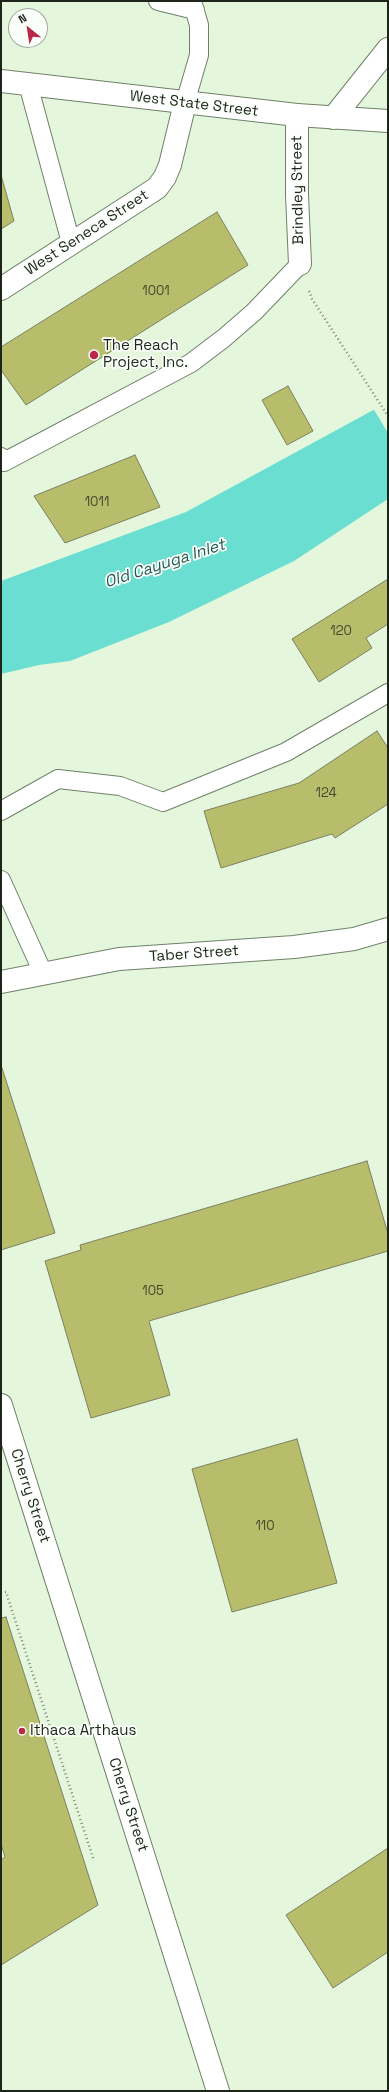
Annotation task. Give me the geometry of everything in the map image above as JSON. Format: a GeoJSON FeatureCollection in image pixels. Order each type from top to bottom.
{"type":"FeatureCollection","features":[{"type":"Feature","properties":{"kind":"street"},"geometry":{"type":"LineString","coordinates":[[333,118],[388,49]]}},
{"type":"Feature","properties":{"kind":"street","name":"West State Street"},"geometry":{"type":"LineString","coordinates":[[1,81],[297,116],[388,121]]}},
{"type":"Feature","properties":{"kind":"street","name":"West Seneca Street"},"geometry":{"type":"LineString","coordinates":[[1,289],[157,188],[165,177],[170,165],[185,103]]}},
{"type":"Feature","properties":{"kind":"street","name":"Brindley Street"},"geometry":{"type":"LineString","coordinates":[[297,116],[297,195],[300,264]]}},
{"type":"Feature","properties":{"kind":"street","name":"Taber Street"},"geometry":{"type":"LineString","coordinates":[[1,982],[119,959],[294,947],[354,939],[388,929]]}},
{"type":"Feature","properties":{"kind":"street","name":"Cherry Street"},"geometry":{"type":"LineString","coordinates":[[1,1405],[218,2091]]}},
{"type":"Feature","properties":{"kind":"lane"},"geometry":{"type":"LineString","coordinates":[[158,1],[194,6],[199,25],[199,55],[185,103]]}},
{"type":"Feature","properties":{"kind":"lane"},"geometry":{"type":"LineString","coordinates":[[28,84],[71,243]]}},
{"type":"Feature","properties":{"kind":"lane"},"geometry":{"type":"LineString","coordinates":[[1,457],[4,462],[190,363],[239,325],[300,264]]}},
{"type":"Feature","properties":{"kind":"lane"},"geometry":{"type":"LineString","coordinates":[[1,811],[58,779],[120,786],[163,802],[286,752],[388,692]]}},
{"type":"Feature","properties":{"kind":"lane"},"geometry":{"type":"LineString","coordinates":[[1,880],[43,973]]}},
{"type":"Feature","properties":{"kind":"path"},"geometry":{"type":"LineString","coordinates":[[300,264],[312,299],[376,395],[388,416]]}},
{"type":"Feature","properties":{"kind":"path"},"geometry":{"type":"LineString","coordinates":[[1,1594],[6,1592],[94,1861]]}},
{"type":"Feature","properties":{"kind":"water","name":"Old Cayuga Inlet"},"geometry":{"type":"Polygon","coordinates":[[[388,402],[388,499],[294,561],[169,622],[70,661],[39,665],[1,674],[1,581],[186,512],[388,402]]]}},
{"type":"Feature","properties":{"kind":"pier"},"geometry":{"type":"Polygon","coordinates":[[[388,400],[388,433],[373,408],[388,400]]]}},
{"type":"Feature","properties":{"kind":"building"},"geometry":{"type":"Polygon","coordinates":[[[1,175],[14,221],[1,229],[1,175]]]}},
{"type":"Feature","properties":{"kind":"building"},"geometry":{"type":"Polygon","coordinates":[[[217,212],[248,265],[26,405],[1,370],[1,347],[217,212]]]}},
{"type":"Feature","properties":{"kind":"building"},"geometry":{"type":"Polygon","coordinates":[[[288,386],[313,431],[287,445],[262,400],[288,386]]]}},
{"type":"Feature","properties":{"kind":"building"},"geometry":{"type":"Polygon","coordinates":[[[135,455],[160,507],[65,543],[34,496],[135,455]]]}},
{"type":"Feature","properties":{"kind":"building"},"geometry":{"type":"Polygon","coordinates":[[[388,579],[388,624],[366,638],[372,648],[319,682],[292,639],[388,579]]]}},
{"type":"Feature","properties":{"kind":"building"},"geometry":{"type":"Polygon","coordinates":[[[377,731],[388,748],[388,804],[335,838],[332,834],[221,868],[204,811],[299,783],[377,731]]]}},
{"type":"Feature","properties":{"kind":"building"},"geometry":{"type":"Polygon","coordinates":[[[1,1065],[55,1233],[1,1250],[1,1065]]]}},
{"type":"Feature","properties":{"kind":"building"},"geometry":{"type":"Polygon","coordinates":[[[367,1161],[388,1234],[388,1251],[149,1321],[170,1395],[91,1418],[45,1261],[81,1250],[80,1245],[367,1161]]]}},
{"type":"Feature","properties":{"kind":"building"},"geometry":{"type":"Polygon","coordinates":[[[297,1439],[337,1583],[232,1612],[192,1469],[297,1439]]]}},
{"type":"Feature","properties":{"kind":"building","name":"Ithaca Arthaus"},"geometry":{"type":"Polygon","coordinates":[[[6,1617],[98,1905],[1,1965],[1,1860],[5,1857],[1,1844],[1,1618],[6,1617]]]}},
{"type":"Feature","properties":{"kind":"building"},"geometry":{"type":"Polygon","coordinates":[[[388,1848],[388,1952],[333,1988],[286,1915],[388,1848]]]}},
{"type":"Feature","properties":{"kind":"place","name":"The Reach Project, Inc."},"geometry":{"type":"Point","coordinates":[94,355]}},
{"type":"Feature","properties":{"kind":"place","name":"Ithaca Arthaus"},"geometry":{"type":"Point","coordinates":[22,1731]}}]}
